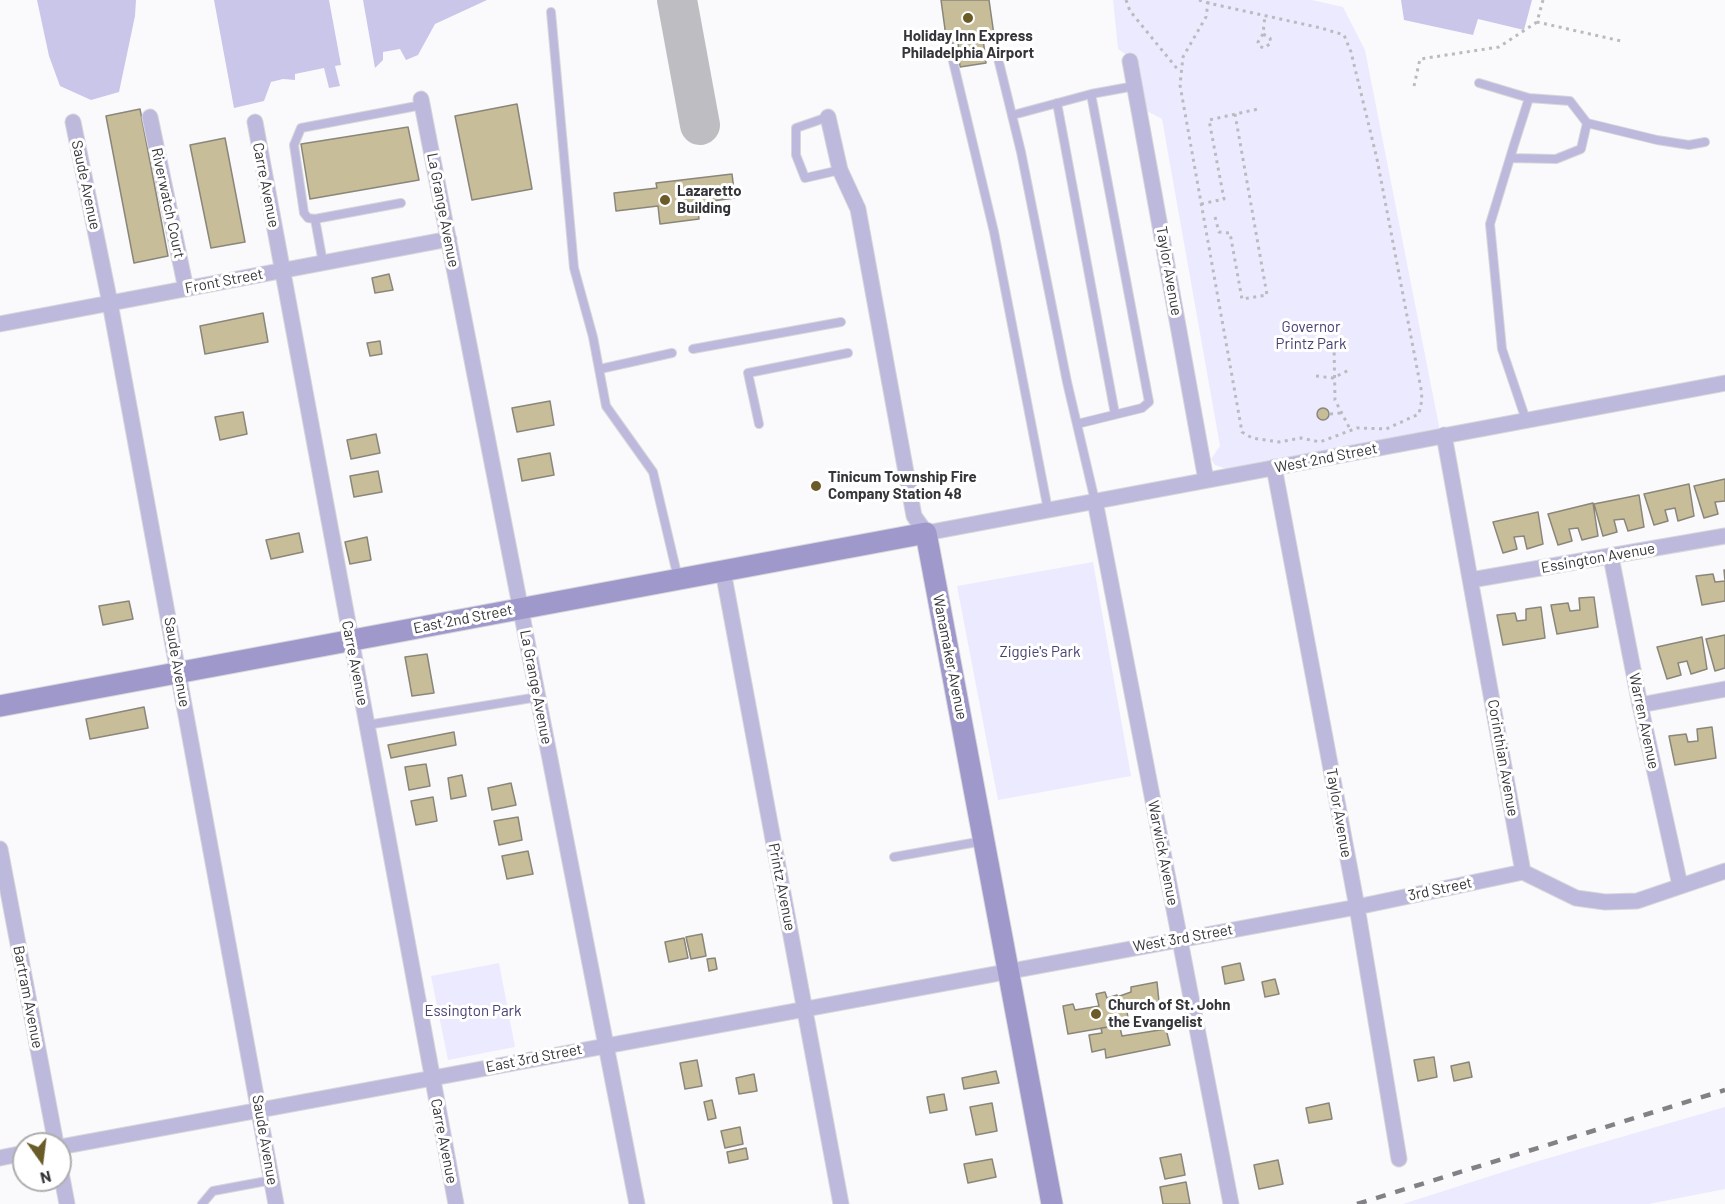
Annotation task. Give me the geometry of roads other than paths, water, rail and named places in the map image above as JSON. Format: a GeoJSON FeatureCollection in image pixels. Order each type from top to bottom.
{"type":"FeatureCollection","features":[{"type":"Feature","properties":{"kind":"street","name":"Taylor Avenue"},"geometry":{"type":"LineString","coordinates":[[1130,61],[1206,480]]}},
{"type":"Feature","properties":{"kind":"street","name":"La Grange Avenue"},"geometry":{"type":"LineString","coordinates":[[422,102],[637,1204]]}},
{"type":"Feature","properties":{"kind":"street","name":"Riverwatch Court"},"geometry":{"type":"LineString","coordinates":[[150,117],[186,288]]}},
{"type":"Feature","properties":{"kind":"street","name":"Wanamaker Avenue"},"geometry":{"type":"LineString","coordinates":[[828,117],[840,170],[858,209],[914,516],[926,533],[1052,1204]]}},
{"type":"Feature","properties":{"kind":"street","name":"Saude Avenue"},"geometry":{"type":"LineString","coordinates":[[73,122],[110,303],[276,1204]]}},
{"type":"Feature","properties":{"kind":"street","name":"Carre Avenue"},"geometry":{"type":"LineString","coordinates":[[255,122],[456,1204]]}},
{"type":"Feature","properties":{"kind":"street","name":"Front Street"},"geometry":{"type":"LineString","coordinates":[[0,324],[449,239]]}},
{"type":"Feature","properties":{"kind":"street","name":"West 2nd Street"},"geometry":{"type":"LineString","coordinates":[[926,533],[1725,383]]}},
{"type":"Feature","properties":{"kind":"street","name":"Corinthian Avenue"},"geometry":{"type":"LineString","coordinates":[[1443,435],[1523,872]]}},
{"type":"Feature","properties":{"kind":"street","name":"Taylor Avenue"},"geometry":{"type":"LineString","coordinates":[[1274,467],[1357,907],[1400,1159]]}},
{"type":"Feature","properties":{"kind":"street","name":"Warwick Avenue"},"geometry":{"type":"LineString","coordinates":[[1095,501],[1231,1204]]}},
{"type":"Feature","properties":{"kind":"street","name":"East 2nd Street"},"geometry":{"type":"LineString","coordinates":[[0,706],[926,533]]}},
{"type":"Feature","properties":{"kind":"street","name":"Essington Avenue"},"geometry":{"type":"LineString","coordinates":[[1471,580],[1725,536]]}},
{"type":"Feature","properties":{"kind":"street","name":"Warren Avenue"},"geometry":{"type":"LineString","coordinates":[[1611,557],[1640,705],[1680,885]]}},
{"type":"Feature","properties":{"kind":"street","name":"Printz Avenue"},"geometry":{"type":"LineString","coordinates":[[723,571],[842,1204]]}},
{"type":"Feature","properties":{"kind":"street"},"geometry":{"type":"LineString","coordinates":[[1640,705],[1725,689]]}},
{"type":"Feature","properties":{"kind":"street","name":"Bartram Avenue"},"geometry":{"type":"LineString","coordinates":[[0,849],[54,1132]]}},
{"type":"Feature","properties":{"kind":"street"},"geometry":{"type":"LineString","coordinates":[[1523,872],[1576,898],[1605,902],[1637,901],[1725,871]]}},
{"type":"Feature","properties":{"kind":"street","name":"3rd Street"},"geometry":{"type":"LineString","coordinates":[[1357,907],[1523,872]]}},
{"type":"Feature","properties":{"kind":"street","name":"West 3rd Street"},"geometry":{"type":"LineString","coordinates":[[1008,970],[1357,907]]}},
{"type":"Feature","properties":{"kind":"street","name":"East 3rd Street"},"geometry":{"type":"LineString","coordinates":[[72,1144],[1008,970]]}},
{"type":"Feature","properties":{"kind":"lane"},"geometry":{"type":"LineString","coordinates":[[551,12],[574,268],[600,369],[606,406],[653,472],[678,579]]}},
{"type":"Feature","properties":{"kind":"lane"},"geometry":{"type":"LineString","coordinates":[[996,50],[1013,115],[1095,501]]}},
{"type":"Feature","properties":{"kind":"lane"},"geometry":{"type":"LineString","coordinates":[[953,62],[994,232],[1048,510]]}},
{"type":"Feature","properties":{"kind":"lane"},"geometry":{"type":"LineString","coordinates":[[1479,83],[1529,98],[1570,101],[1587,123],[1657,140],[1689,145],[1705,142]]}},
{"type":"Feature","properties":{"kind":"lane"},"geometry":{"type":"LineString","coordinates":[[1013,115],[1090,94],[1135,87]]}},
{"type":"Feature","properties":{"kind":"lane"},"geometry":{"type":"LineString","coordinates":[[1077,424],[1142,408],[1149,402],[1090,94]]}},
{"type":"Feature","properties":{"kind":"lane"},"geometry":{"type":"LineString","coordinates":[[1526,420],[1502,349],[1490,224],[1529,98]]}},
{"type":"Feature","properties":{"kind":"lane"},"geometry":{"type":"LineString","coordinates":[[401,202],[315,219],[308,218],[304,213],[294,145],[300,128],[422,102]]}},
{"type":"Feature","properties":{"kind":"lane"},"geometry":{"type":"LineString","coordinates":[[1058,103],[1115,414]]}},
{"type":"Feature","properties":{"kind":"lane"},"geometry":{"type":"LineString","coordinates":[[828,117],[796,128],[796,155],[805,177],[840,170]]}},
{"type":"Feature","properties":{"kind":"lane"},"geometry":{"type":"LineString","coordinates":[[1509,158],[1556,159],[1581,148],[1587,123]]}},
{"type":"Feature","properties":{"kind":"lane"},"geometry":{"type":"LineString","coordinates":[[315,219],[323,263]]}},
{"type":"Feature","properties":{"kind":"lane"},"geometry":{"type":"LineString","coordinates":[[693,349],[841,322]]}},
{"type":"Feature","properties":{"kind":"lane"},"geometry":{"type":"LineString","coordinates":[[600,369],[672,353]]}},
{"type":"Feature","properties":{"kind":"lane"},"geometry":{"type":"LineString","coordinates":[[759,424],[748,373],[848,353]]}},
{"type":"Feature","properties":{"kind":"lane"},"geometry":{"type":"LineString","coordinates":[[367,725],[538,697]]}},
{"type":"Feature","properties":{"kind":"lane"},"geometry":{"type":"LineString","coordinates":[[894,857],[984,841]]}},
{"type":"Feature","properties":{"kind":"lane"},"geometry":{"type":"LineString","coordinates":[[202,1204],[213,1191],[272,1180]]}},
{"type":"Feature","properties":{"kind":"railway"},"geometry":{"type":"LineString","coordinates":[[1357,1204],[1725,1090]]}},
{"type":"Feature","properties":{"kind":"place","name":"Holiday Inn Express Philadelphia Airport"},"geometry":{"type":"Point","coordinates":[968,18]}},
{"type":"Feature","properties":{"kind":"place","name":"Lazaretto Building"},"geometry":{"type":"Point","coordinates":[665,200]}},
{"type":"Feature","properties":{"kind":"place","name":"Tinicum Township Fire Company Station 48"},"geometry":{"type":"Point","coordinates":[816,486]}},
{"type":"Feature","properties":{"kind":"place","name":"Church of St. John the Evangelist"},"geometry":{"type":"Point","coordinates":[1096,1014]}},
{"type":"Feature","properties":{"kind":"park label","name":"Governor Printz Park"},"geometry":{"type":"Point","coordinates":[1311,336]}},
{"type":"Feature","properties":{"kind":"park label","name":"Ziggie's Park"},"geometry":{"type":"Point","coordinates":[1040,652]}},
{"type":"Feature","properties":{"kind":"park label","name":"Essington Park"},"geometry":{"type":"Point","coordinates":[473,1011]}}]}
